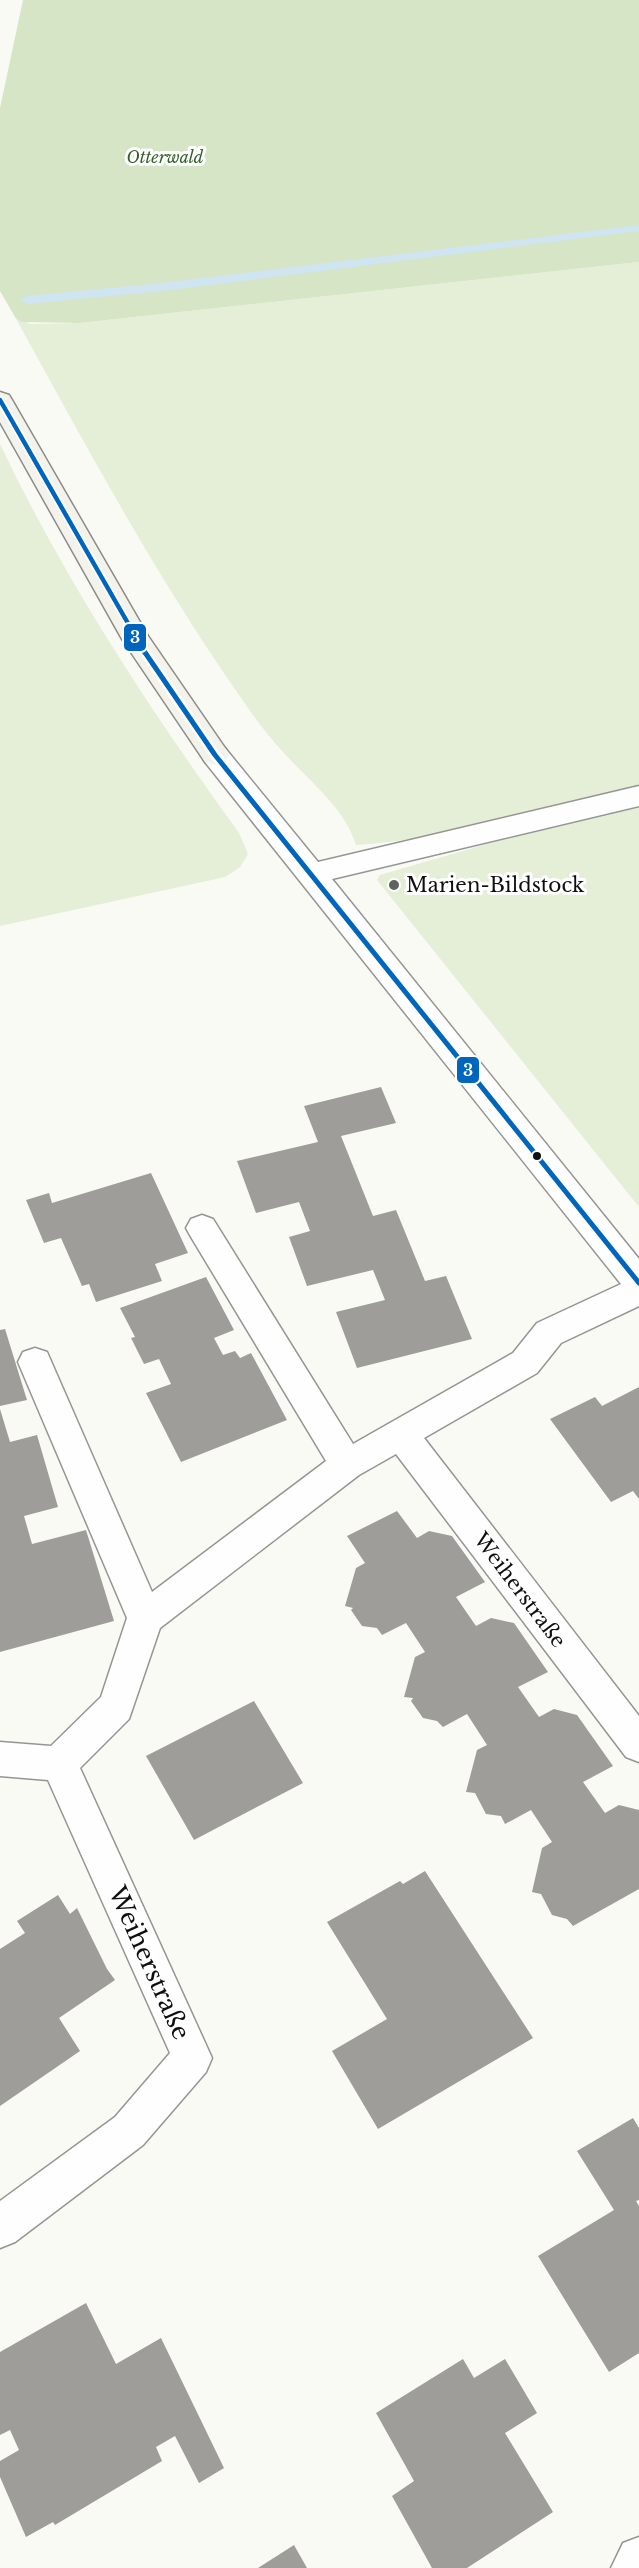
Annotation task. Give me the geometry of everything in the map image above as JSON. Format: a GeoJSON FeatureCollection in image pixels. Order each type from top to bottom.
{"type":"FeatureCollection","features":[{"type":"Feature","properties":{"kind":"street"},"geometry":{"type":"LineString","coordinates":[[0,400],[136,639],[215,755],[575,1200],[639,1283]]}},
{"type":"Feature","properties":{"kind":"street"},"geometry":{"type":"LineString","coordinates":[[311,874],[639,796]]}},
{"type":"Feature","properties":{"kind":"street"},"geometry":{"type":"LineString","coordinates":[[202,1228],[347,1465]]}},
{"type":"Feature","properties":{"kind":"street"},"geometry":{"type":"LineString","coordinates":[[0,1759],[60,1764],[116,1707],[145,1618],[347,1465],[525,1363],[549,1333],[639,1291]]}},
{"type":"Feature","properties":{"kind":"street"},"geometry":{"type":"LineString","coordinates":[[35,1362],[145,1618]]}},
{"type":"Feature","properties":{"kind":"street","name":"Weiherstraße"},"geometry":{"type":"LineString","coordinates":[[401,1434],[639,1745]]}},
{"type":"Feature","properties":{"kind":"street","name":"Weiherstraße"},"geometry":{"type":"LineString","coordinates":[[0,2227],[129,2131],[192,2058],[60,1764]]}},
{"type":"Feature","properties":{"kind":"street"},"geometry":{"type":"LineString","coordinates":[[633,2568],[639,2559]]}},
{"type":"Feature","properties":{"kind":"green space","name":"Otterwald"},"geometry":{"type":"Polygon","coordinates":[[[23,0],[639,0],[639,262],[79,323],[21,322],[15,317],[0,291],[0,108],[23,0]]]}},
{"type":"Feature","properties":{"kind":"green space"},"geometry":{"type":"Polygon","coordinates":[[[639,262],[639,787],[463,830],[428,837],[356,845],[344,819],[335,807],[284,753],[248,708],[177,601],[121,508],[15,317],[30,324],[79,323],[639,262]]]}},
{"type":"Feature","properties":{"kind":"green space"},"geometry":{"type":"Polygon","coordinates":[[[0,444],[52,545],[110,644],[173,740],[239,833],[248,854],[240,867],[225,877],[0,926],[0,444]]]}},
{"type":"Feature","properties":{"kind":"green space"},"geometry":{"type":"Polygon","coordinates":[[[639,806],[639,1207],[377,880],[380,875],[487,844],[639,806]]]}},
{"type":"Feature","properties":{"kind":"building"},"geometry":{"type":"Polygon","coordinates":[[[381,1087],[396,1123],[341,1136],[373,1216],[396,1210],[425,1281],[446,1276],[472,1339],[357,1368],[336,1312],[385,1300],[373,1270],[307,1286],[289,1237],[310,1231],[299,1202],[256,1213],[237,1161],[318,1142],[304,1106],[381,1087]]]}},
{"type":"Feature","properties":{"kind":"building"},"geometry":{"type":"Polygon","coordinates":[[[151,1173],[188,1253],[155,1264],[162,1281],[96,1302],[89,1284],[82,1286],[61,1238],[44,1243],[26,1200],[49,1193],[52,1203],[151,1173]]]}},
{"type":"Feature","properties":{"kind":"building"},"geometry":{"type":"Polygon","coordinates":[[[206,1277],[234,1330],[214,1338],[223,1355],[235,1351],[240,1358],[251,1353],[287,1420],[181,1462],[146,1393],[171,1384],[159,1359],[144,1364],[131,1338],[135,1337],[120,1308],[206,1277]]]}},
{"type":"Feature","properties":{"kind":"building"},"geometry":{"type":"Polygon","coordinates":[[[5,1329],[27,1400],[0,1406],[0,1330],[5,1329]]]}},
{"type":"Feature","properties":{"kind":"building"},"geometry":{"type":"Polygon","coordinates":[[[639,1387],[639,1499],[633,1491],[611,1502],[550,1419],[595,1397],[602,1406],[639,1387]]]}},
{"type":"Feature","properties":{"kind":"building"},"geometry":{"type":"Polygon","coordinates":[[[0,1409],[10,1442],[37,1435],[58,1507],[24,1516],[32,1544],[86,1530],[114,1621],[0,1652],[0,1409]]]}},
{"type":"Feature","properties":{"kind":"building"},"geometry":{"type":"Polygon","coordinates":[[[397,1511],[417,1538],[429,1531],[452,1536],[485,1582],[456,1597],[476,1626],[491,1618],[514,1623],[548,1672],[518,1687],[539,1717],[554,1709],[577,1715],[613,1766],[583,1782],[605,1813],[619,1805],[639,1810],[639,1889],[573,1926],[567,1919],[552,1915],[541,1894],[532,1892],[542,1848],[552,1842],[531,1810],[505,1824],[501,1816],[486,1814],[475,1793],[466,1792],[477,1750],[487,1745],[467,1714],[443,1727],[437,1721],[423,1718],[411,1701],[413,1698],[404,1697],[415,1657],[425,1652],[406,1623],[382,1635],[377,1628],[362,1626],[351,1610],[353,1608],[345,1606],[356,1568],[365,1563],[347,1536],[397,1511]]]}},
{"type":"Feature","properties":{"kind":"building"},"geometry":{"type":"Polygon","coordinates":[[[254,1701],[303,1783],[194,1840],[146,1756],[254,1701]]]}},
{"type":"Feature","properties":{"kind":"building"},"geometry":{"type":"Polygon","coordinates":[[[425,1871],[533,2038],[378,2129],[332,2051],[387,2019],[327,1922],[400,1881],[403,1884],[425,1871]]]}},
{"type":"Feature","properties":{"kind":"building"},"geometry":{"type":"Polygon","coordinates":[[[58,1895],[70,1914],[77,1908],[107,1969],[115,1980],[59,2018],[80,2051],[0,2106],[0,1949],[25,1933],[17,1921],[58,1895]]]}},
{"type":"Feature","properties":{"kind":"building"},"geometry":{"type":"Polygon","coordinates":[[[633,2118],[639,2128],[639,2200],[636,2201],[639,2206],[639,2353],[609,2372],[538,2256],[614,2210],[577,2151],[633,2118]]]}},
{"type":"Feature","properties":{"kind":"building"},"geometry":{"type":"Polygon","coordinates":[[[86,2303],[116,2364],[161,2338],[224,2468],[199,2483],[175,2436],[156,2447],[162,2461],[55,2525],[53,2522],[26,2537],[0,2477],[0,2461],[19,2450],[10,2430],[0,2435],[0,2352],[86,2303]]]}},
{"type":"Feature","properties":{"kind":"building"},"geometry":{"type":"Polygon","coordinates":[[[463,2359],[474,2378],[505,2359],[537,2413],[505,2433],[553,2512],[467,2568],[432,2568],[392,2496],[414,2481],[376,2413],[463,2359]]]}},
{"type":"Feature","properties":{"kind":"building"},"geometry":{"type":"Polygon","coordinates":[[[294,2545],[307,2568],[258,2568],[294,2545]]]}},
{"type":"Feature","properties":{"kind":"waterway"},"geometry":{"type":"LineString","coordinates":[[27,300],[162,287],[639,228]]}},
{"type":"Feature","properties":{"kind":"transit line","name":"3"},"geometry":{"type":"LineString","coordinates":[[0,400],[136,639],[215,755],[639,1283]]}},
{"type":"Feature","properties":{"kind":"place","name":"Marien-Bildstock"},"geometry":{"type":"Point","coordinates":[394,885]}}]}
